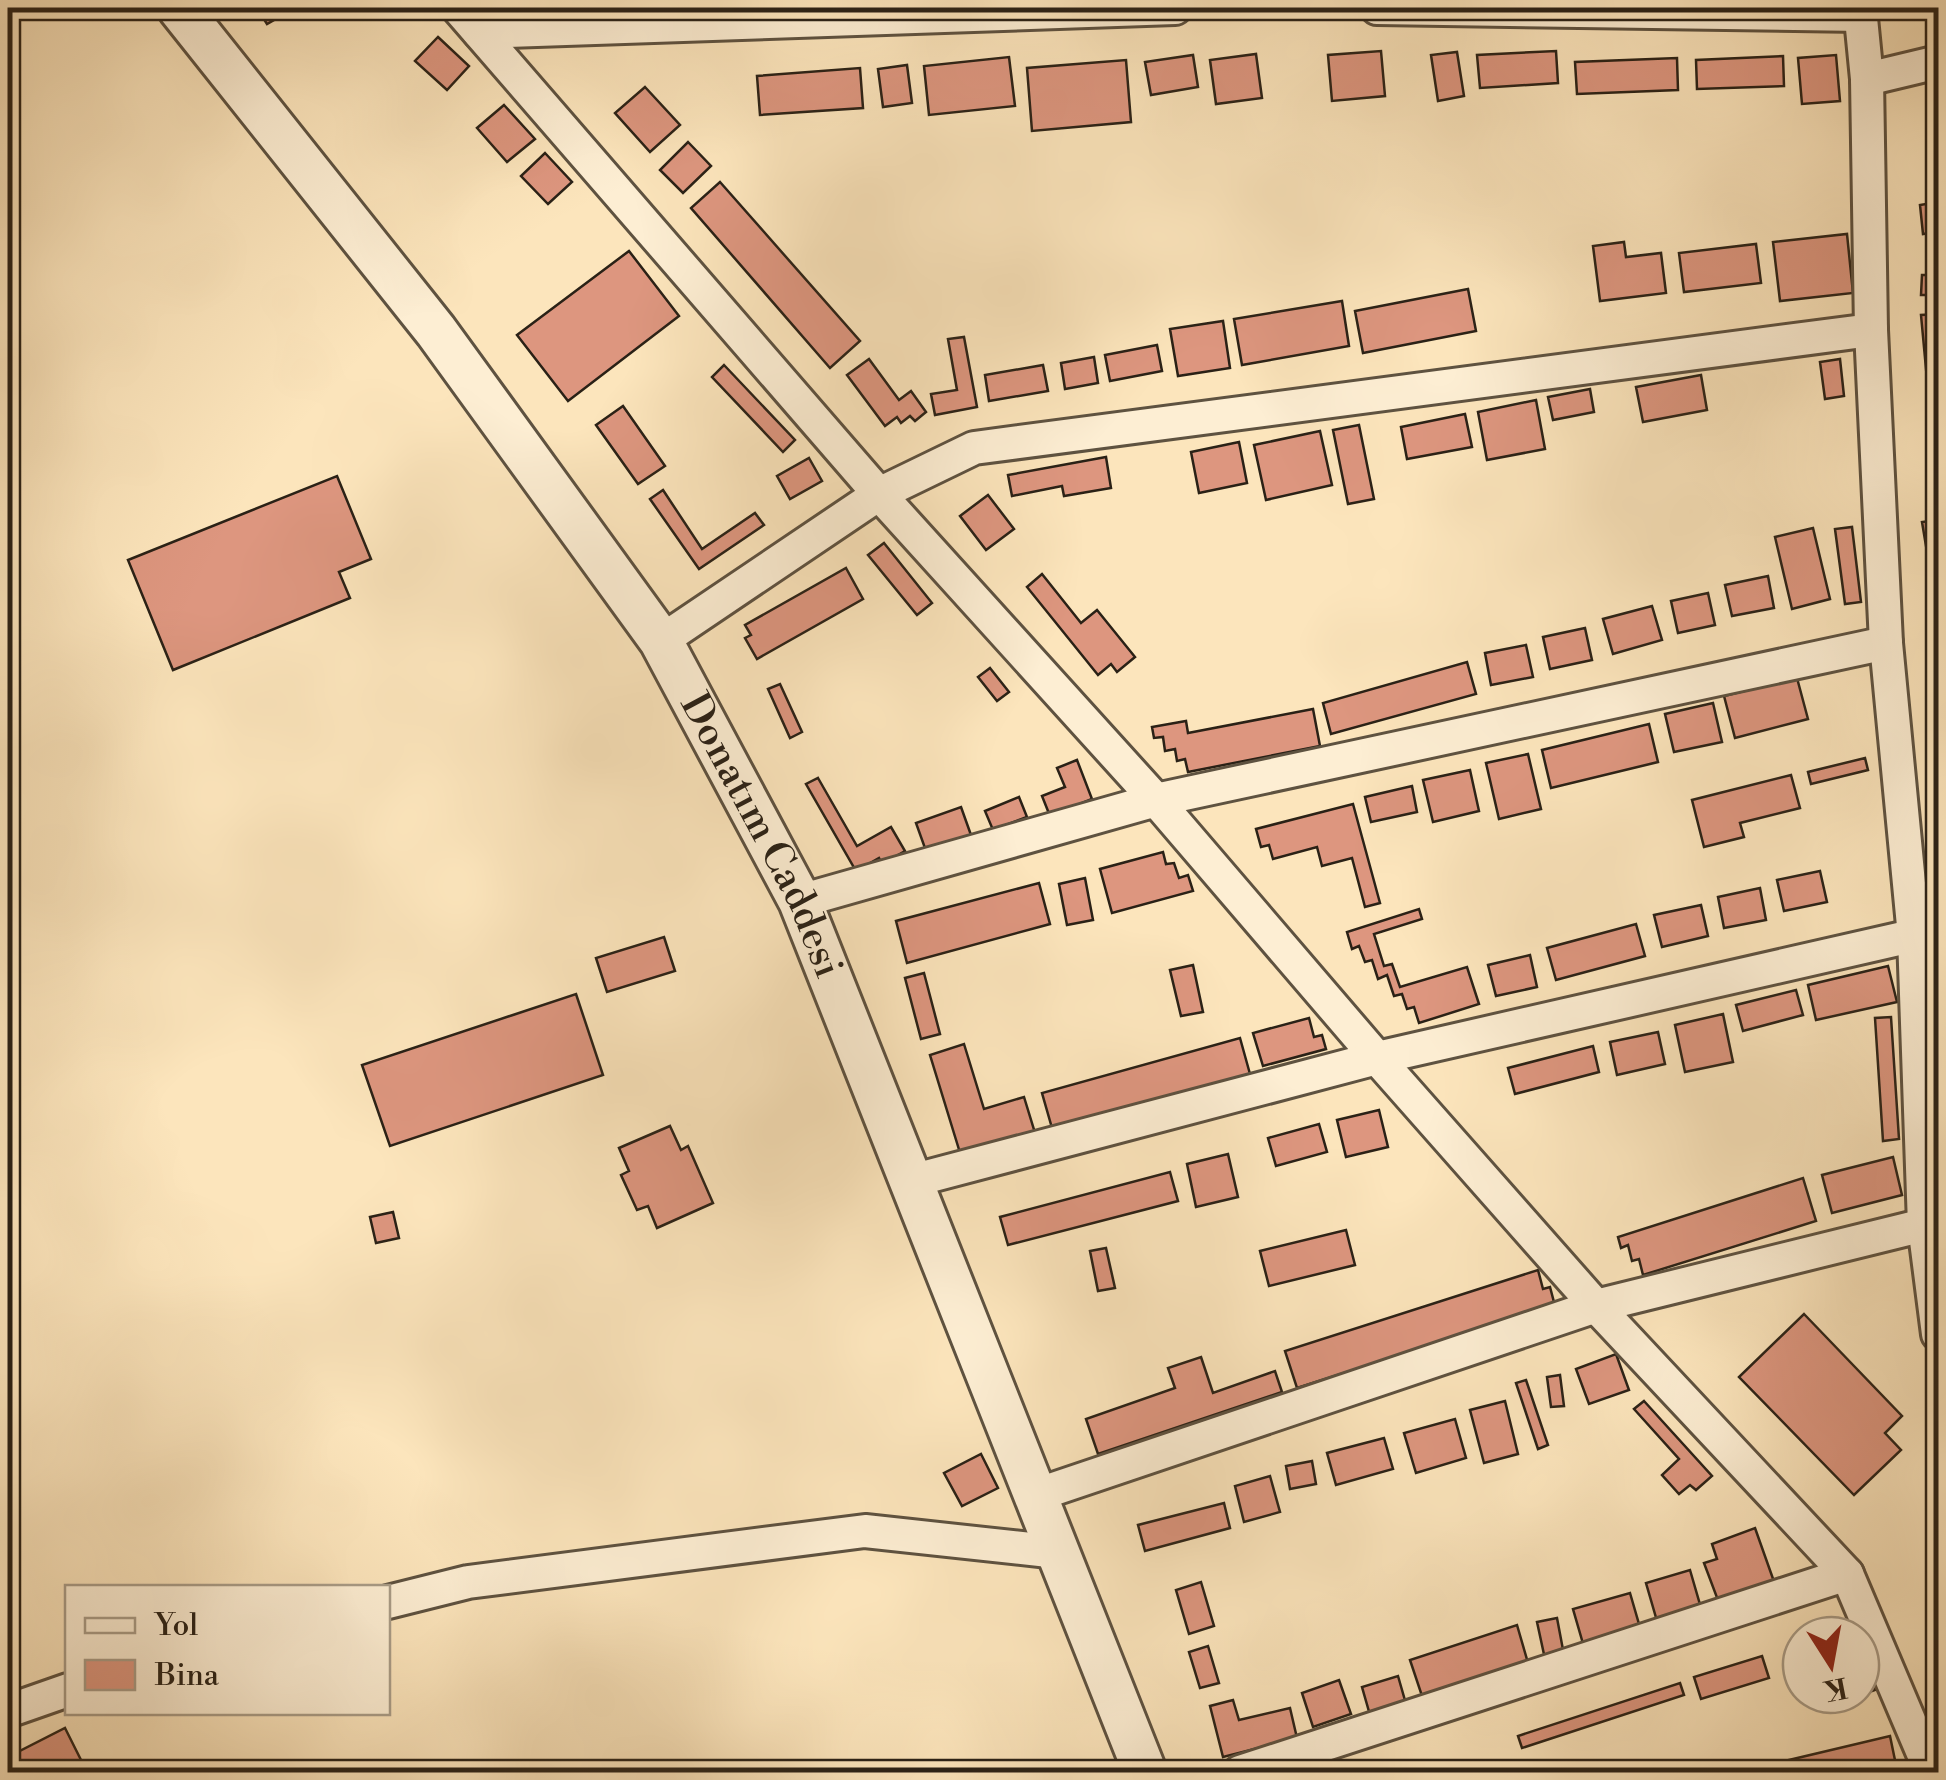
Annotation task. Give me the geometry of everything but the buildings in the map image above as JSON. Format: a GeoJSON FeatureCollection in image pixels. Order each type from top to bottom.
{"type":"FeatureCollection","features":[{"type":"Feature","properties":{"kind":"street","name":"Donatım Caddesi"},"geometry":{"type":"LineString","coordinates":[[179,8],[436,330],[661,641],[800,901],[1145,1772]]}},
{"type":"Feature","properties":{"kind":"street"},"geometry":{"type":"LineString","coordinates":[[468,20],[1174,8]]}},
{"type":"Feature","properties":{"kind":"street"},"geometry":{"type":"LineString","coordinates":[[1378,8],[1860,11],[1867,79],[1871,330],[1886,643],[1926,933],[1924,1225],[1938,1334]]}},
{"type":"Feature","properties":{"kind":"street"},"geometry":{"type":"LineString","coordinates":[[468,20],[879,494],[1156,800],[1596,1306],[1846,1574],[1928,1770]]}},
{"type":"Feature","properties":{"kind":"street"},"geometry":{"type":"LineString","coordinates":[[1867,79],[1938,62]]}},
{"type":"Feature","properties":{"kind":"street"},"geometry":{"type":"LineString","coordinates":[[661,641],[879,494],[974,448],[1871,330]]}},
{"type":"Feature","properties":{"kind":"street"},"geometry":{"type":"LineString","coordinates":[[800,901],[1156,800],[1886,643]]}},
{"type":"Feature","properties":{"kind":"street"},"geometry":{"type":"LineString","coordinates":[[912,1182],[1377,1058],[1926,933]]}},
{"type":"Feature","properties":{"kind":"street"},"geometry":{"type":"LineString","coordinates":[[1036,1496],[1596,1306],[1924,1225]]}},
{"type":"Feature","properties":{"kind":"street"},"geometry":{"type":"LineString","coordinates":[[390,1602],[468,1582],[865,1530],[1058,1552]]}},
{"type":"Feature","properties":{"kind":"street"},"geometry":{"type":"LineString","coordinates":[[1240,1772],[1846,1574]]}},
{"type":"Feature","properties":{"kind":"street"},"geometry":{"type":"LineString","coordinates":[[8,1711],[65,1691]]}}]}
